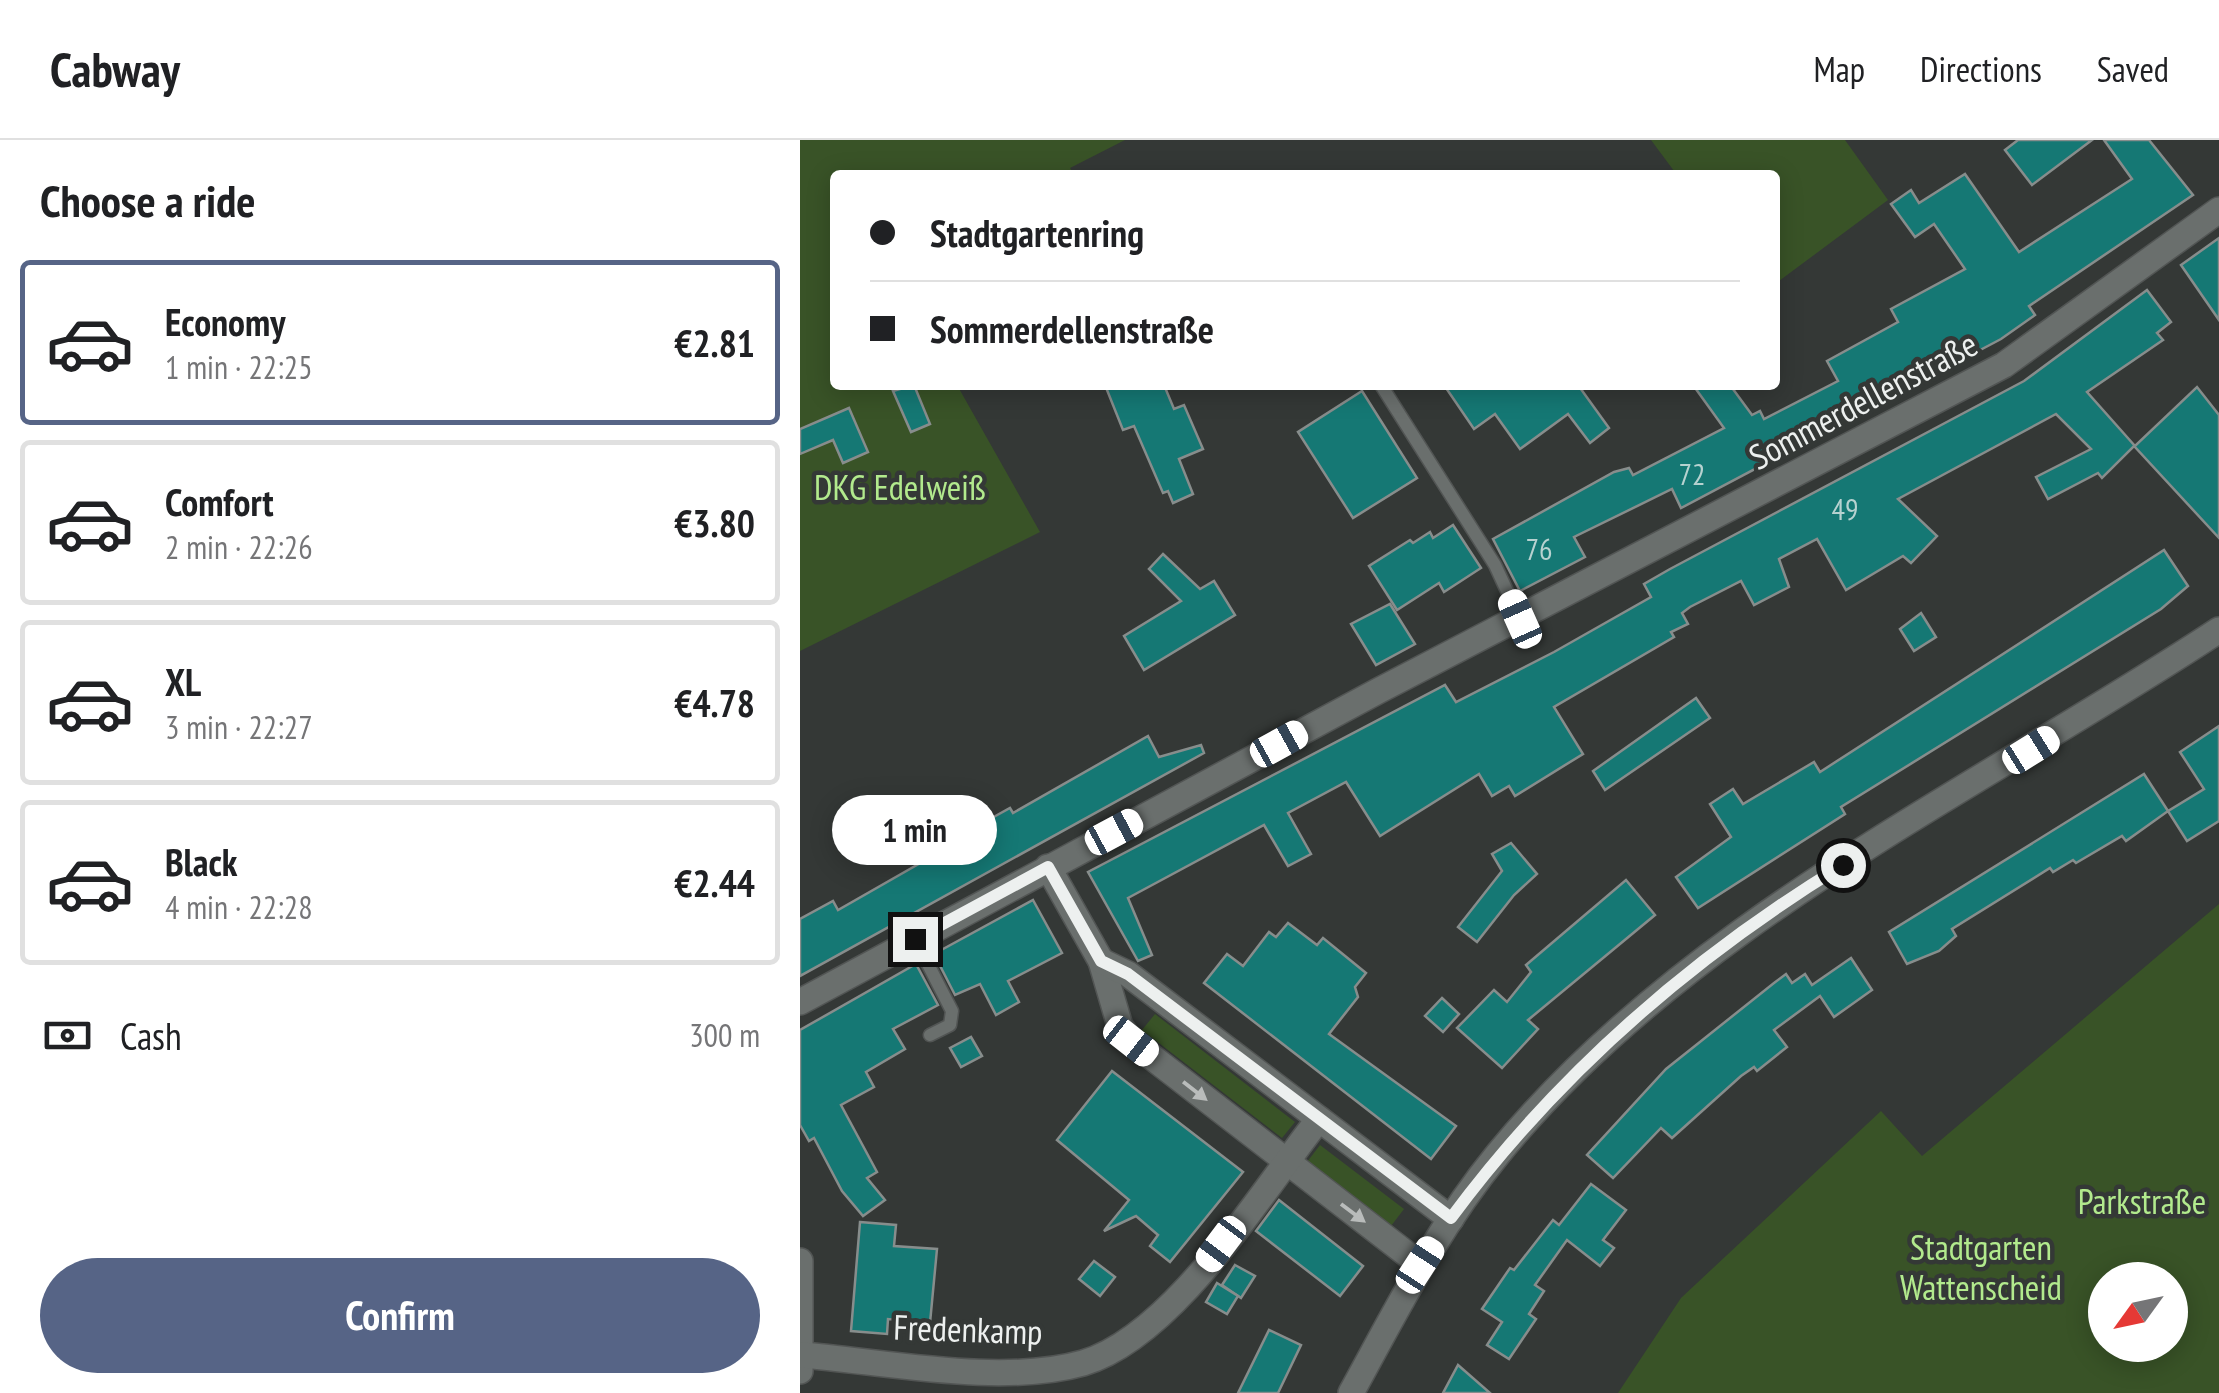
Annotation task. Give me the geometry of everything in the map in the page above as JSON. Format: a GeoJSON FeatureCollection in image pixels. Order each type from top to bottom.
{"type":"FeatureCollection","features":[{"type":"Feature","properties":{"kind":"street","name":"Sommerdellenstraße"},"geometry":{"type":"LineString","coordinates":[[800,1002],[1048,867],[2004,365],[2219,210]]}},
{"type":"Feature","properties":{"kind":"street"},"geometry":{"type":"LineString","coordinates":[[1350,1393],[1420,1265],[1451,1218],[1499,1154],[1592,1054],[1701,962],[1812,884],[2219,630]]}},
{"type":"Feature","properties":{"kind":"street"},"geometry":{"type":"LineString","coordinates":[[1048,867],[1101,961],[1120,1026],[1131,1041],[1420,1265]]}},
{"type":"Feature","properties":{"kind":"street"},"geometry":{"type":"LineString","coordinates":[[1101,961],[1128,974],[1451,1218]]}},
{"type":"Feature","properties":{"kind":"street","name":"Fredenkamp"},"geometry":{"type":"LineString","coordinates":[[801,1363],[996,1372],[1084,1362],[1132,1339],[1166,1310],[1319,1119]]}},
{"type":"Feature","properties":{"kind":"street"},"geometry":{"type":"LineString","coordinates":[[800,1261],[801,1363]]}},
{"type":"Feature","properties":{"kind":"lane"},"geometry":{"type":"LineString","coordinates":[[1384,390],[1496,565],[1520,619]]}},
{"type":"Feature","properties":{"kind":"lane"},"geometry":{"type":"LineString","coordinates":[[915,939],[952,1012],[950,1025],[930,1036]]}},
{"type":"Feature","properties":{"kind":"green space","name":"DKG Edelweiß"},"geometry":{"type":"Polygon","coordinates":[[[800,140],[1125,140],[1071,170],[830,170],[830,390],[960,390],[1040,532],[800,651],[800,140]]]}},
{"type":"Feature","properties":{"kind":"green space"},"geometry":{"type":"Polygon","coordinates":[[[1651,140],[1845,140],[1888,200],[1780,280],[1780,170],[1673,170],[1651,140]]]}},
{"type":"Feature","properties":{"kind":"green space","name":"Stadtgarten Wattenscheid"},"geometry":{"type":"Polygon","coordinates":[[[2219,904],[2219,1393],[1618,1393],[1681,1298],[1881,1111],[1922,1156],[2219,904]]]}},
{"type":"Feature","properties":{"kind":"green space"},"geometry":{"type":"Polygon","coordinates":[[[1155,1014],[1295,1122],[1282,1138],[1142,1030],[1155,1014]]]}},
{"type":"Feature","properties":{"kind":"green space"},"geometry":{"type":"Polygon","coordinates":[[[1320,1145],[1404,1209],[1391,1226],[1307,1162],[1320,1145]]]}},
{"type":"Feature","properties":{"kind":"building"},"geometry":{"type":"Polygon","coordinates":[[[2018,140],[2092,140],[2032,185],[2005,150],[2018,140]]]}},
{"type":"Feature","properties":{"kind":"building"},"geometry":{"type":"Polygon","coordinates":[[[2104,140],[2149,140],[2193,195],[2029,306],[2035,315],[2001,339],[1681,508],[1672,489],[1574,537],[1585,557],[1520,591],[1493,539],[1614,472],[1629,468],[1633,475],[1724,428],[1697,390],[1734,390],[1752,415],[1760,411],[1764,419],[1838,381],[1827,361],[1898,322],[1891,309],[1965,269],[1934,224],[1915,237],[1891,204],[1911,190],[1919,203],[1965,174],[2019,252],[2132,179],[2104,140]]]}},
{"type":"Feature","properties":{"kind":"building"},"geometry":{"type":"Polygon","coordinates":[[[2219,238],[2219,320],[2181,265],[2219,238]]]}},
{"type":"Feature","properties":{"kind":"building"},"geometry":{"type":"Polygon","coordinates":[[[2147,290],[2171,322],[2157,333],[2163,340],[2087,392],[2135,446],[2197,387],[2219,415],[2219,538],[2134,446],[2102,478],[2098,473],[2048,499],[2036,477],[2091,449],[2056,414],[1898,499],[1937,536],[1911,563],[1903,556],[1846,590],[1817,539],[1779,559],[1789,587],[1754,605],[1741,581],[1690,607],[1682,613],[1688,624],[1671,632],[1674,637],[1554,707],[1583,754],[1515,796],[1509,786],[1492,796],[1479,774],[1380,836],[1346,782],[1288,813],[1311,854],[1288,866],[1264,825],[1128,898],[1152,955],[1138,961],[1088,872],[1445,685],[1456,702],[1554,652],[1651,597],[1644,584],[1670,569],[2024,381],[2147,290]]]}},
{"type":"Feature","properties":{"kind":"building"},"geometry":{"type":"Polygon","coordinates":[[[916,390],[930,424],[911,432],[893,391],[916,390]]]}},
{"type":"Feature","properties":{"kind":"building"},"geometry":{"type":"Polygon","coordinates":[[[1107,390],[1166,390],[1174,409],[1184,405],[1203,449],[1179,459],[1193,494],[1173,503],[1168,491],[1163,493],[1134,426],[1123,430],[1107,390]]]}},
{"type":"Feature","properties":{"kind":"building"},"geometry":{"type":"Polygon","coordinates":[[[1447,390],[1582,390],[1609,428],[1590,443],[1568,414],[1520,449],[1495,414],[1474,429],[1447,390]]]}},
{"type":"Feature","properties":{"kind":"building"},"geometry":{"type":"Polygon","coordinates":[[[1362,391],[1417,478],[1353,518],[1298,432],[1362,391]]]}},
{"type":"Feature","properties":{"kind":"building"},"geometry":{"type":"Polygon","coordinates":[[[849,408],[868,452],[843,463],[833,440],[800,454],[800,429],[849,408]]]}},
{"type":"Feature","properties":{"kind":"building"},"geometry":{"type":"Polygon","coordinates":[[[1453,525],[1481,568],[1444,592],[1439,583],[1397,610],[1369,566],[1410,540],[1413,543],[1430,532],[1433,538],[1453,525]]]}},
{"type":"Feature","properties":{"kind":"building"},"geometry":{"type":"Polygon","coordinates":[[[2164,550],[2188,586],[2161,609],[1841,807],[1845,814],[1698,908],[1676,877],[1731,837],[1710,804],[1733,789],[1743,804],[1814,762],[1820,772],[2164,550]]]}},
{"type":"Feature","properties":{"kind":"building"},"geometry":{"type":"Polygon","coordinates":[[[1163,554],[1200,589],[1214,581],[1235,615],[1144,670],[1124,636],[1181,601],[1149,569],[1163,554]]]}},
{"type":"Feature","properties":{"kind":"building"},"geometry":{"type":"Polygon","coordinates":[[[1390,604],[1415,644],[1376,665],[1351,624],[1390,604]]]}},
{"type":"Feature","properties":{"kind":"building"},"geometry":{"type":"Polygon","coordinates":[[[1921,613],[1936,637],[1914,651],[1900,629],[1921,613]]]}},
{"type":"Feature","properties":{"kind":"building"},"geometry":{"type":"Polygon","coordinates":[[[1696,698],[1710,718],[1605,790],[1593,771],[1696,698]]]}},
{"type":"Feature","properties":{"kind":"building"},"geometry":{"type":"Polygon","coordinates":[[[2219,726],[2219,821],[2187,841],[2168,811],[2204,789],[2180,752],[2219,726]]]}},
{"type":"Feature","properties":{"kind":"building"},"geometry":{"type":"Polygon","coordinates":[[[1148,736],[1159,757],[1201,745],[1204,753],[800,976],[800,919],[833,901],[838,910],[922,862],[914,847],[959,823],[962,828],[1010,808],[1013,813],[1148,736]]]}},
{"type":"Feature","properties":{"kind":"building"},"geometry":{"type":"Polygon","coordinates":[[[2144,774],[2168,811],[2126,841],[2122,836],[2076,863],[2073,860],[2053,872],[2050,868],[1952,929],[1956,936],[1939,951],[1907,964],[1889,932],[2144,774]]]}},
{"type":"Feature","properties":{"kind":"building"},"geometry":{"type":"Polygon","coordinates":[[[1511,843],[1537,874],[1514,895],[1477,942],[1458,927],[1502,871],[1492,854],[1511,843]]]}},
{"type":"Feature","properties":{"kind":"building"},"geometry":{"type":"Polygon","coordinates":[[[1626,880],[1655,915],[1528,1020],[1538,1029],[1502,1068],[1457,1028],[1494,990],[1507,1002],[1531,972],[1526,965],[1626,880]]]}},
{"type":"Feature","properties":{"kind":"building"},"geometry":{"type":"Polygon","coordinates":[[[1033,900],[1062,953],[1008,981],[1019,1002],[996,1015],[980,984],[955,995],[934,954],[1033,900]]]}},
{"type":"Feature","properties":{"kind":"building"},"geometry":{"type":"Polygon","coordinates":[[[1288,923],[1317,945],[1323,938],[1366,973],[1355,987],[1358,997],[1329,1034],[1456,1126],[1431,1159],[1204,983],[1227,954],[1243,966],[1269,932],[1276,937],[1288,923]]]}},
{"type":"Feature","properties":{"kind":"building"},"geometry":{"type":"Polygon","coordinates":[[[1851,958],[1872,990],[1834,1017],[1820,996],[1774,1030],[1787,1047],[1757,1071],[1754,1067],[1741,1076],[1672,1138],[1661,1128],[1613,1178],[1587,1155],[1666,1069],[1786,974],[1792,983],[1805,974],[1812,985],[1851,958]]]}},
{"type":"Feature","properties":{"kind":"building"},"geometry":{"type":"Polygon","coordinates":[[[916,964],[938,1005],[893,1029],[905,1049],[866,1072],[874,1087],[841,1105],[877,1172],[867,1178],[885,1200],[863,1216],[842,1191],[814,1138],[809,1141],[800,1125],[800,1030],[916,964]]]}},
{"type":"Feature","properties":{"kind":"building"},"geometry":{"type":"Polygon","coordinates":[[[1442,998],[1459,1014],[1443,1032],[1425,1016],[1442,998]]]}},
{"type":"Feature","properties":{"kind":"building"},"geometry":{"type":"Polygon","coordinates":[[[971,1037],[982,1056],[961,1067],[950,1048],[971,1037]]]}},
{"type":"Feature","properties":{"kind":"building"},"geometry":{"type":"Polygon","coordinates":[[[1112,1071],[1243,1172],[1170,1262],[1150,1246],[1158,1235],[1136,1216],[1104,1231],[1129,1200],[1057,1140],[1112,1071]]]}},
{"type":"Feature","properties":{"kind":"building"},"geometry":{"type":"Polygon","coordinates":[[[1591,1184],[1626,1210],[1603,1240],[1614,1248],[1600,1266],[1567,1240],[1535,1285],[1544,1291],[1529,1314],[1536,1319],[1509,1359],[1487,1345],[1502,1322],[1482,1309],[1510,1268],[1514,1270],[1553,1220],[1559,1225],[1591,1184]]]}},
{"type":"Feature","properties":{"kind":"building"},"geometry":{"type":"Polygon","coordinates":[[[1279,1200],[1363,1266],[1340,1296],[1256,1231],[1279,1200]]]}},
{"type":"Feature","properties":{"kind":"building"},"geometry":{"type":"Polygon","coordinates":[[[860,1222],[896,1225],[894,1246],[937,1249],[930,1323],[888,1319],[887,1334],[851,1331],[860,1222]]]}},
{"type":"Feature","properties":{"kind":"building"},"geometry":{"type":"Polygon","coordinates":[[[1094,1261],[1115,1277],[1100,1296],[1079,1279],[1094,1261]]]}},
{"type":"Feature","properties":{"kind":"building"},"geometry":{"type":"Polygon","coordinates":[[[1235,1265],[1255,1276],[1241,1298],[1222,1285],[1235,1265]]]}},
{"type":"Feature","properties":{"kind":"building"},"geometry":{"type":"Polygon","coordinates":[[[1217,1283],[1238,1296],[1227,1314],[1206,1302],[1217,1283]]]}},
{"type":"Feature","properties":{"kind":"building"},"geometry":{"type":"Polygon","coordinates":[[[1269,1330],[1301,1345],[1278,1393],[1238,1393],[1269,1330]]]}},
{"type":"Feature","properties":{"kind":"building"},"geometry":{"type":"Polygon","coordinates":[[[1458,1365],[1490,1393],[1443,1393],[1458,1365]]]}},
{"type":"Feature","properties":{"kind":"route"},"geometry":{"type":"LineString","coordinates":[[915,939],[1048,867],[1086,941],[1101,961],[1128,974],[1451,1218],[1499,1154],[1592,1054],[1701,962],[1843,865]]}},
{"type":"Feature","properties":{"kind":"park label","name":"Parkstraße"},"geometry":{"type":"Point","coordinates":[2142,1201]}}]}
